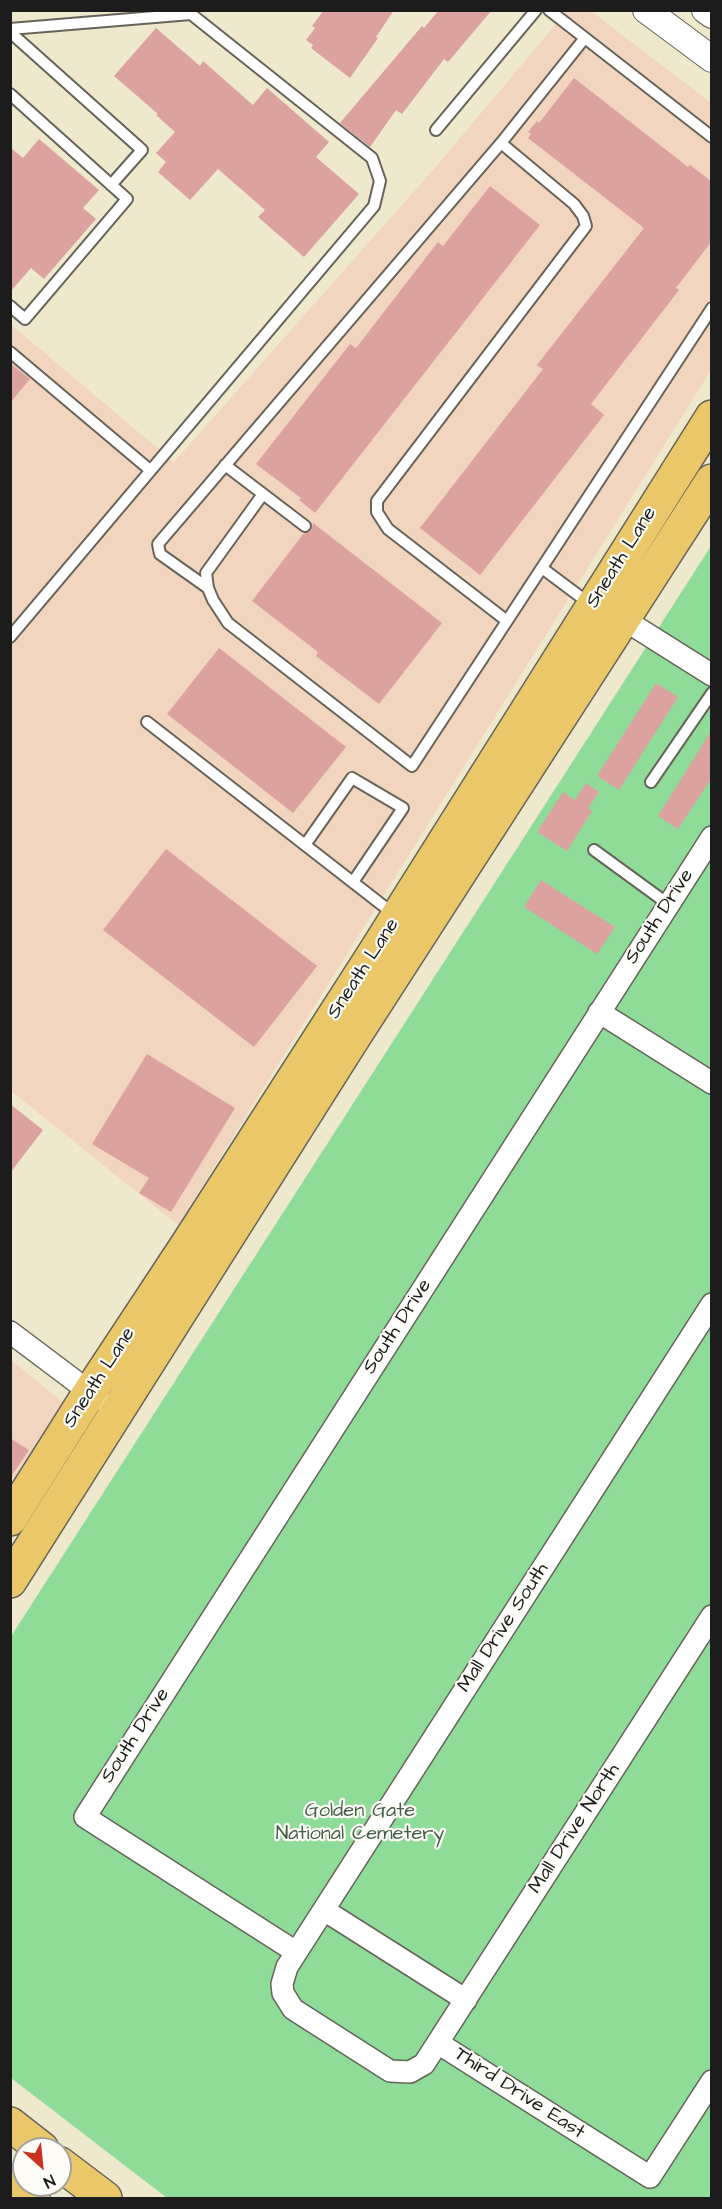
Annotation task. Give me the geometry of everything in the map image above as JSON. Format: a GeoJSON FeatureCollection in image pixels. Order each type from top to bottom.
{"type":"FeatureCollection","features":[{"type":"Feature","properties":{"kind":"main road","name":"Sneath Lane"},"geometry":{"type":"LineString","coordinates":[[10,1581],[350,1043],[607,612],[711,417]]}},
{"type":"Feature","properties":{"kind":"main road","name":"Sneath Lane"},"geometry":{"type":"LineString","coordinates":[[10,1519],[397,917],[607,612],[711,481]]}},
{"type":"Feature","properties":{"kind":"main road"},"geometry":{"type":"LineString","coordinates":[[10,2124],[27,2137]]}},
{"type":"Feature","properties":{"kind":"main road"},"geometry":{"type":"LineString","coordinates":[[72,2173],[105,2199]]}},
{"type":"Feature","properties":{"kind":"main road"},"geometry":{"type":"LineString","coordinates":[[10,2181],[33,2199]]}},
{"type":"Feature","properties":{"kind":"street"},"geometry":{"type":"LineString","coordinates":[[646,10],[711,59]]}},
{"type":"Feature","properties":{"kind":"street"},"geometry":{"type":"LineString","coordinates":[[705,10],[711,15]]}},
{"type":"Feature","properties":{"kind":"street"},"geometry":{"type":"LineString","coordinates":[[607,612],[711,675]]}},
{"type":"Feature","properties":{"kind":"street","name":"South Drive"},"geometry":{"type":"LineString","coordinates":[[296,1952],[85,1817],[711,837]]}},
{"type":"Feature","properties":{"kind":"street"},"geometry":{"type":"LineString","coordinates":[[599,1012],[711,1083]]}},
{"type":"Feature","properties":{"kind":"street","name":"Mall Drive South"},"geometry":{"type":"LineString","coordinates":[[296,1952],[711,1304]]}},
{"type":"Feature","properties":{"kind":"street"},"geometry":{"type":"LineString","coordinates":[[10,1332],[116,1412]]}},
{"type":"Feature","properties":{"kind":"street","name":"Mall Drive North"},"geometry":{"type":"LineString","coordinates":[[438,2043],[711,1616]]}},
{"type":"Feature","properties":{"kind":"street"},"geometry":{"type":"LineString","coordinates":[[324,1910],[466,2000]]}},
{"type":"Feature","properties":{"kind":"street","name":"Third Drive East"},"geometry":{"type":"LineString","coordinates":[[296,1952],[287,1967],[282,1984],[287,2002],[301,2015],[382,2067],[400,2073],[416,2069],[429,2057],[438,2043],[650,2178],[711,2081]]}},
{"type":"Feature","properties":{"kind":"lane"},"geometry":{"type":"LineString","coordinates":[[436,130],[536,10]]}},
{"type":"Feature","properties":{"kind":"lane"},"geometry":{"type":"LineString","coordinates":[[549,10],[711,137]]}},
{"type":"Feature","properties":{"kind":"lane"},"geometry":{"type":"LineString","coordinates":[[10,30],[191,14],[372,158],[380,181],[374,206],[10,637]]}},
{"type":"Feature","properties":{"kind":"lane"},"geometry":{"type":"LineString","coordinates":[[10,30],[142,150],[111,185]]}},
{"type":"Feature","properties":{"kind":"lane"},"geometry":{"type":"LineString","coordinates":[[208,588],[160,554],[158,544],[501,143],[584,39]]}},
{"type":"Feature","properties":{"kind":"lane"},"geometry":{"type":"LineString","coordinates":[[10,94],[127,200],[26,319],[10,306]]}},
{"type":"Feature","properties":{"kind":"lane"},"geometry":{"type":"LineString","coordinates":[[501,143],[574,204],[583,216],[586,226],[377,501],[376,512],[388,529],[507,621]]}},
{"type":"Feature","properties":{"kind":"lane"},"geometry":{"type":"LineString","coordinates":[[263,494],[206,573],[208,588],[220,612],[228,623],[412,766],[711,308]]}},
{"type":"Feature","properties":{"kind":"lane"},"geometry":{"type":"LineString","coordinates":[[10,352],[150,470]]}},
{"type":"Feature","properties":{"kind":"lane"},"geometry":{"type":"LineString","coordinates":[[225,465],[305,526]]}},
{"type":"Feature","properties":{"kind":"lane"},"geometry":{"type":"LineString","coordinates":[[542,568],[607,612]]}},
{"type":"Feature","properties":{"kind":"lane"},"geometry":{"type":"LineString","coordinates":[[651,782],[711,693]]}},
{"type":"Feature","properties":{"kind":"lane"},"geometry":{"type":"LineString","coordinates":[[147,722],[397,917]]}},
{"type":"Feature","properties":{"kind":"lane"},"geometry":{"type":"LineString","coordinates":[[305,845],[352,778],[403,808],[353,882]]}},
{"type":"Feature","properties":{"kind":"lane"},"geometry":{"type":"LineString","coordinates":[[594,850],[668,904]]}},
{"type":"Feature","properties":{"kind":"shaded area"},"geometry":{"type":"Polygon","coordinates":[[[567,11],[591,11],[711,103],[711,370],[178,1225],[11,1091],[10,324],[174,462],[434,169],[567,11]]]}},
{"type":"Feature","properties":{"kind":"shaded area"},"geometry":{"type":"Polygon","coordinates":[[[11,1360],[64,1403],[11,1485],[11,1360]]]}},
{"type":"Feature","properties":{"kind":"green space","name":"Golden Gate National Cemetery"},"geometry":{"type":"Polygon","coordinates":[[[711,546],[711,2198],[167,2198],[11,2078],[10,1638],[711,546]]]}},
{"type":"Feature","properties":{"kind":"building"},"geometry":{"type":"Polygon","coordinates":[[[324,10],[394,10],[350,78],[311,48],[313,45],[306,40],[315,28],[312,26],[324,10]]]}},
{"type":"Feature","properties":{"kind":"building"},"geometry":{"type":"Polygon","coordinates":[[[439,10],[492,10],[448,62],[444,59],[402,114],[396,110],[370,147],[340,123],[422,26],[424,28],[439,10]]]}},
{"type":"Feature","properties":{"kind":"building"},"geometry":{"type":"Polygon","coordinates":[[[156,28],[200,66],[203,61],[253,105],[267,88],[329,142],[316,157],[359,194],[304,257],[258,217],[265,210],[218,169],[190,200],[158,172],[166,162],[156,153],[175,132],[114,76],[156,28]]]}},
{"type":"Feature","properties":{"kind":"building"},"geometry":{"type":"Polygon","coordinates":[[[574,78],[688,167],[690,165],[711,181],[711,242],[676,288],[679,290],[591,404],[604,415],[480,575],[420,528],[543,369],[537,365],[644,228],[528,138],[531,134],[528,132],[537,121],[539,123],[574,78]]]}},
{"type":"Feature","properties":{"kind":"building"},"geometry":{"type":"Polygon","coordinates":[[[39,139],[99,190],[83,208],[96,219],[44,279],[31,268],[10,292],[10,147],[23,158],[39,139]]]}},
{"type":"Feature","properties":{"kind":"building"},"geometry":{"type":"Polygon","coordinates":[[[490,186],[540,225],[315,513],[299,500],[301,498],[256,464],[350,344],[356,348],[438,242],[443,246],[490,186]]]}},
{"type":"Feature","properties":{"kind":"building"},"geometry":{"type":"Polygon","coordinates":[[[10,363],[30,379],[10,403],[10,363]]]}},
{"type":"Feature","properties":{"kind":"building"},"geometry":{"type":"Polygon","coordinates":[[[313,523],[442,623],[379,704],[316,656],[318,652],[252,601],[304,533],[311,531],[313,523]]]}},
{"type":"Feature","properties":{"kind":"building"},"geometry":{"type":"Polygon","coordinates":[[[219,648],[346,747],[293,813],[167,714],[219,648]]]}},
{"type":"Feature","properties":{"kind":"building"},"geometry":{"type":"Polygon","coordinates":[[[656,683],[678,697],[619,790],[597,776],[656,683]]]}},
{"type":"Feature","properties":{"kind":"building"},"geometry":{"type":"Polygon","coordinates":[[[711,731],[711,779],[678,829],[658,816],[711,731]]]}},
{"type":"Feature","properties":{"kind":"building"},"geometry":{"type":"Polygon","coordinates":[[[586,783],[599,792],[588,808],[592,811],[567,851],[537,832],[563,792],[575,800],[586,783]]]}},
{"type":"Feature","properties":{"kind":"building"},"geometry":{"type":"Polygon","coordinates":[[[166,849],[317,966],[254,1047],[103,930],[166,849]]]}},
{"type":"Feature","properties":{"kind":"building"},"geometry":{"type":"Polygon","coordinates":[[[541,880],[615,927],[597,954],[524,907],[541,880]]]}},
{"type":"Feature","properties":{"kind":"building"},"geometry":{"type":"Polygon","coordinates":[[[147,1054],[235,1108],[171,1212],[139,1193],[149,1178],[92,1144],[147,1054]]]}},
{"type":"Feature","properties":{"kind":"building"},"geometry":{"type":"Polygon","coordinates":[[[10,1104],[43,1130],[10,1173],[10,1104]]]}},
{"type":"Feature","properties":{"kind":"building"},"geometry":{"type":"Polygon","coordinates":[[[10,1438],[29,1450],[10,1478],[10,1438]]]}}]}
